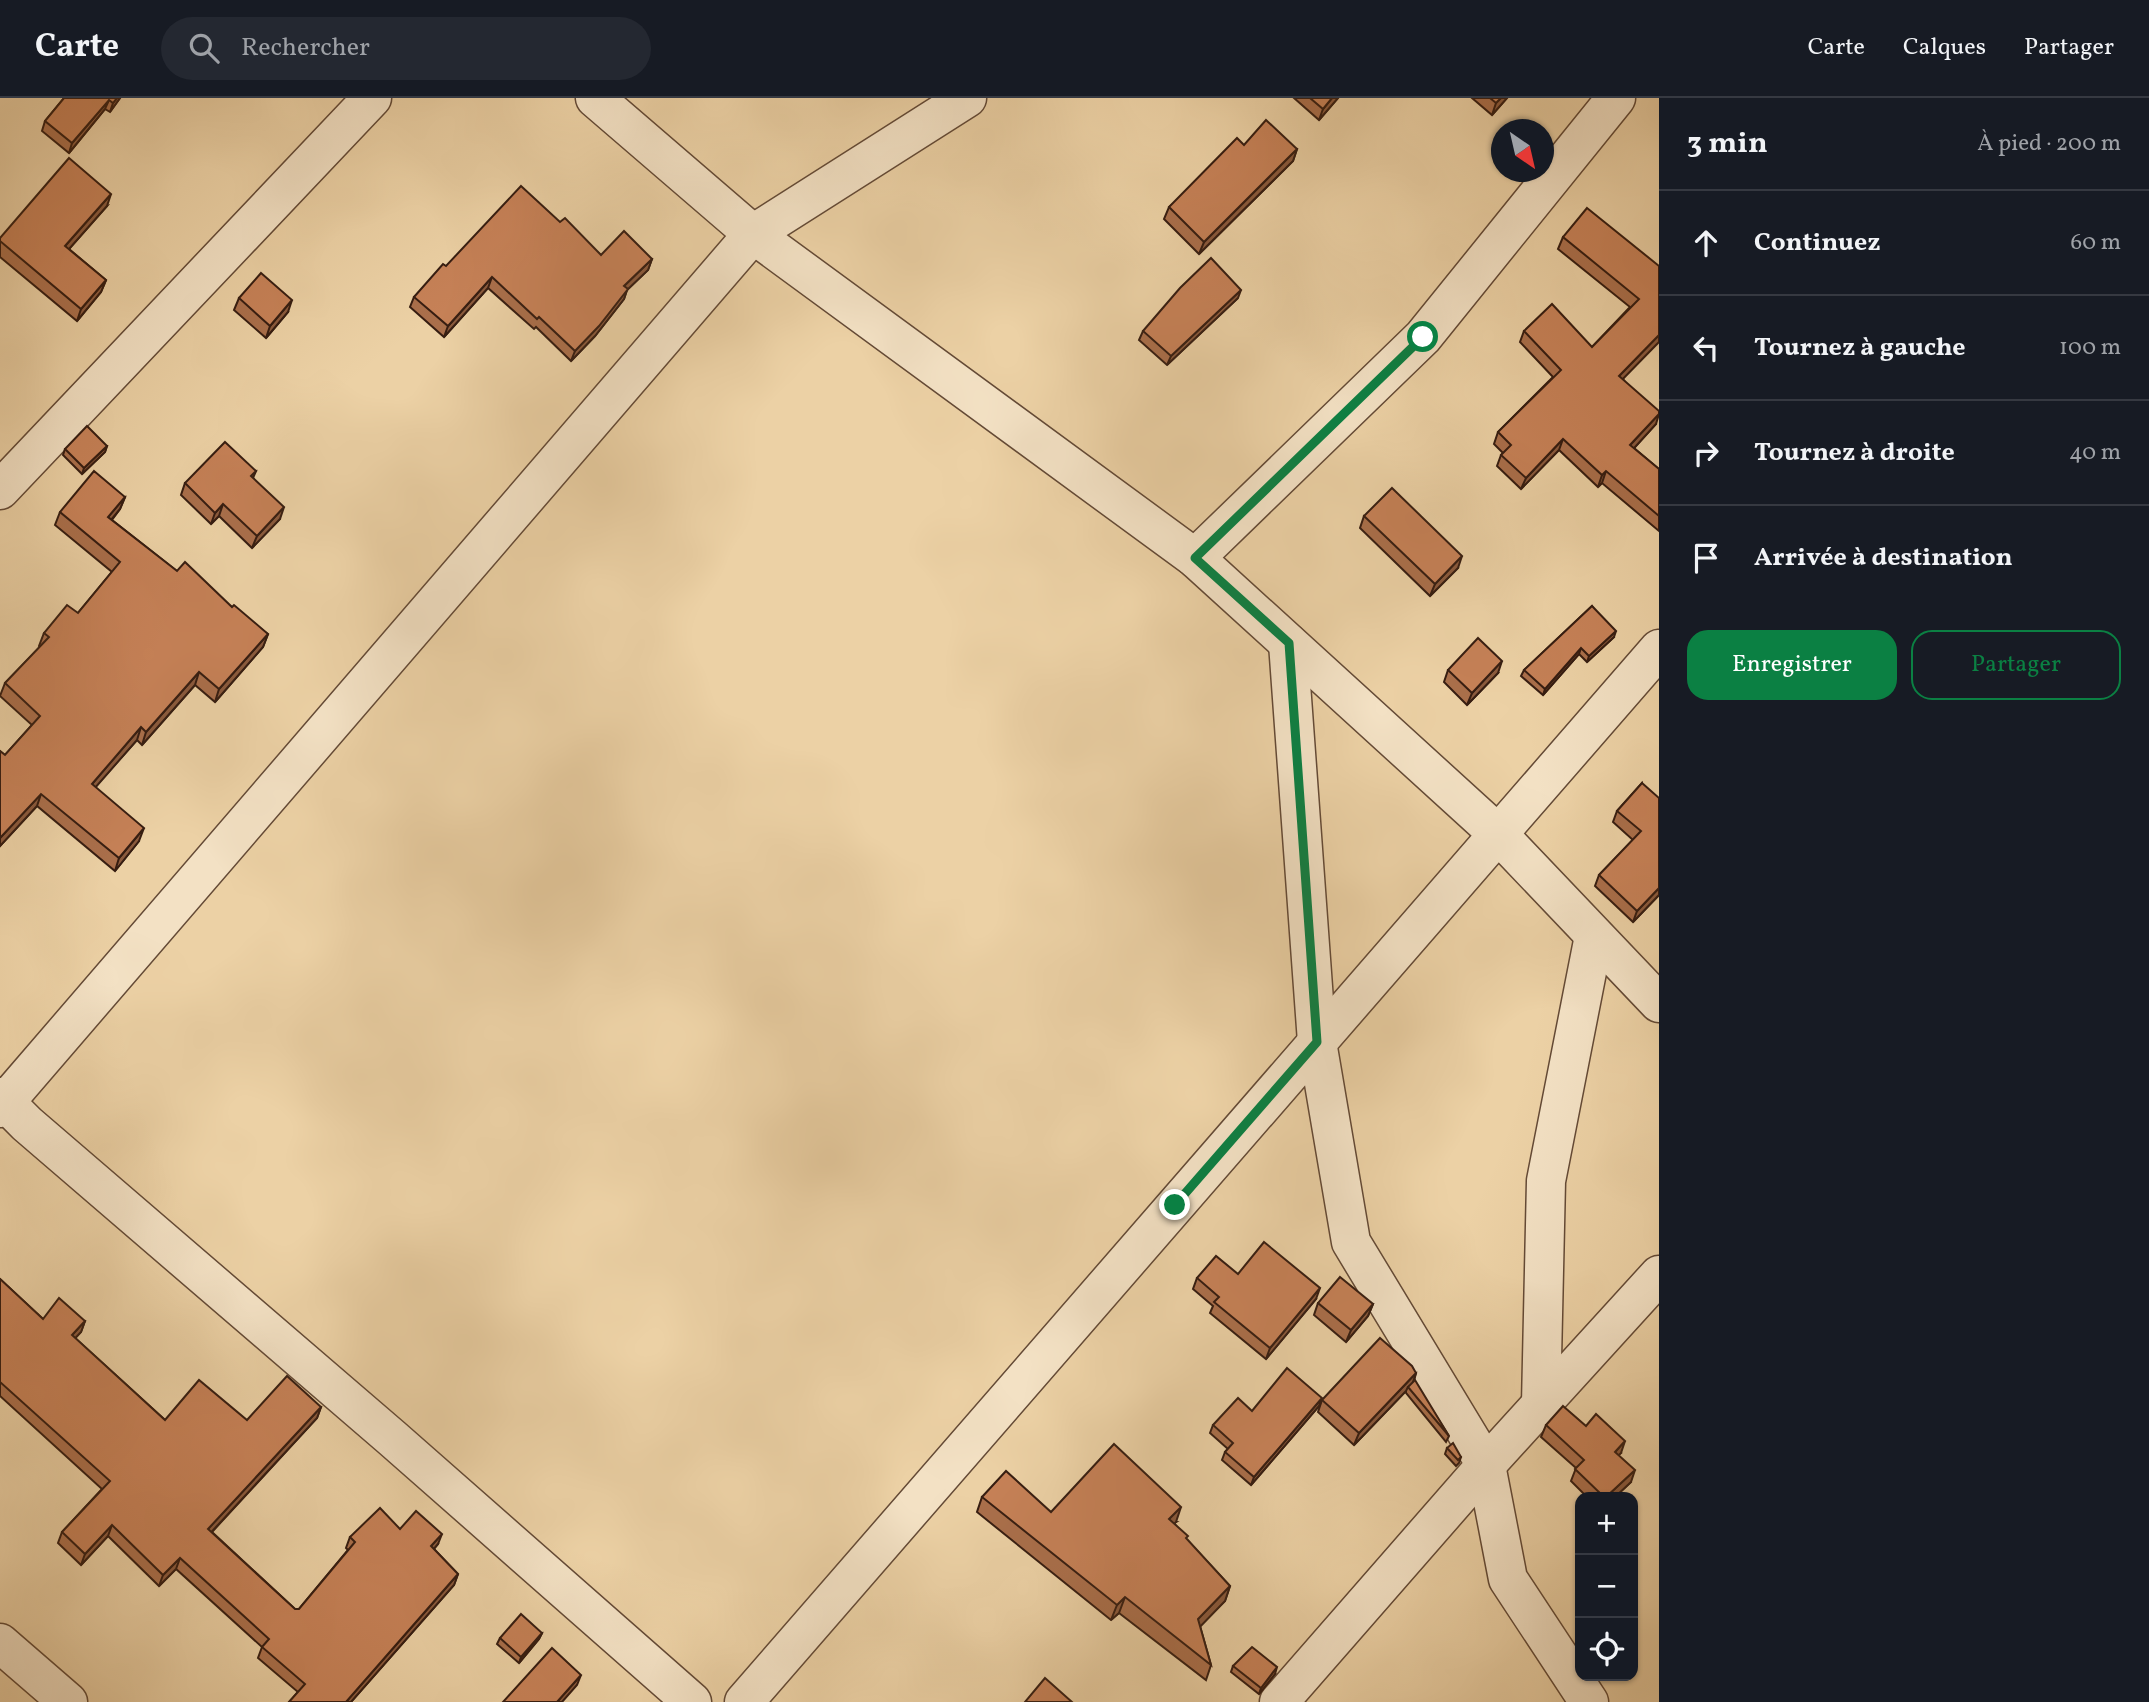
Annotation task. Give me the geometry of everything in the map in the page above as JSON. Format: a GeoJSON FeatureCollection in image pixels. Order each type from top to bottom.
{"type":"FeatureCollection","features":[{"type":"Feature","properties":{"kind":"street"},"geometry":{"type":"LineString","coordinates":[[0,490],[372,98]]}},
{"type":"Feature","properties":{"kind":"street"},"geometry":{"type":"LineString","coordinates":[[595,98],[753,234],[1195,558],[1498,834],[1659,1003]]}},
{"type":"Feature","properties":{"kind":"street"},"geometry":{"type":"LineString","coordinates":[[692,1702],[392,1438],[2,1102],[753,234],[967,98]]}},
{"type":"Feature","properties":{"kind":"street"},"geometry":{"type":"LineString","coordinates":[[1195,558],[1423,337],[1616,98]]}},
{"type":"Feature","properties":{"kind":"street"},"geometry":{"type":"LineString","coordinates":[[1289,643],[1317,1042],[1351,1242],[1486,1465],[1508,1580],[1590,1702]]}},
{"type":"Feature","properties":{"kind":"street"},"geometry":{"type":"LineString","coordinates":[[744,1702],[1659,649]]}},
{"type":"Feature","properties":{"kind":"street"},"geometry":{"type":"LineString","coordinates":[[1541,1404],[1546,1181],[1594,936]]}},
{"type":"Feature","properties":{"kind":"street"},"geometry":{"type":"LineString","coordinates":[[1279,1702],[1486,1465],[1659,1275]]}},
{"type":"Feature","properties":{"kind":"street"},"geometry":{"type":"LineString","coordinates":[[2,1648],[68,1702]]}},
{"type":"Feature","properties":{"kind":"building"},"geometry":{"type":"Polygon","coordinates":[[[64,98],[117,98],[113,103],[109,100],[72,143],[45,121],[64,98]]]}},
{"type":"Feature","properties":{"kind":"building"},"geometry":{"type":"Polygon","coordinates":[[[1310,98],[1332,98],[1323,109],[1310,98]]]}},
{"type":"Feature","properties":{"kind":"building"},"geometry":{"type":"Polygon","coordinates":[[[1266,120],[1297,149],[1204,242],[1169,207],[1237,138],[1244,145],[1266,120]]]}},
{"type":"Feature","properties":{"kind":"building"},"geometry":{"type":"Polygon","coordinates":[[[69,158],[111,194],[65,246],[106,280],[81,309],[0,241],[69,158]]]}},
{"type":"Feature","properties":{"kind":"building"},"geometry":{"type":"Polygon","coordinates":[[[521,186],[560,222],[565,218],[601,255],[624,231],[652,259],[624,286],[628,289],[575,351],[492,277],[448,326],[414,297],[521,186]]]}},
{"type":"Feature","properties":{"kind":"building"},"geometry":{"type":"Polygon","coordinates":[[[1587,208],[1659,266],[1659,335],[1619,376],[1659,411],[1630,445],[1659,469],[1659,516],[1606,471],[1602,475],[1563,439],[1526,478],[1501,455],[1511,445],[1498,432],[1561,370],[1524,331],[1552,304],[1592,347],[1639,299],[1563,237],[1587,208]]]}},
{"type":"Feature","properties":{"kind":"building"},"geometry":{"type":"Polygon","coordinates":[[[1211,258],[1241,290],[1171,356],[1143,331],[1180,288],[1211,258]]]}},
{"type":"Feature","properties":{"kind":"building"},"geometry":{"type":"Polygon","coordinates":[[[261,273],[292,300],[270,326],[239,298],[261,273]]]}},
{"type":"Feature","properties":{"kind":"building"},"geometry":{"type":"Polygon","coordinates":[[[87,426],[107,446],[84,468],[65,449],[87,426]]]}},
{"type":"Feature","properties":{"kind":"building"},"geometry":{"type":"Polygon","coordinates":[[[225,442],[256,471],[251,476],[284,507],[257,536],[223,504],[215,513],[185,483],[225,442]]]}},
{"type":"Feature","properties":{"kind":"building"},"geometry":{"type":"Polygon","coordinates":[[[94,471],[125,497],[108,517],[177,571],[185,562],[232,607],[234,605],[268,634],[219,689],[199,672],[146,732],[141,727],[92,784],[144,828],[119,858],[41,794],[0,838],[0,751],[5,755],[40,716],[5,683],[49,637],[44,633],[67,605],[78,613],[120,562],[60,512],[94,471]]]}},
{"type":"Feature","properties":{"kind":"building"},"geometry":{"type":"Polygon","coordinates":[[[1392,488],[1462,556],[1435,584],[1364,516],[1392,488]]]}},
{"type":"Feature","properties":{"kind":"building"},"geometry":{"type":"Polygon","coordinates":[[[1592,606],[1616,631],[1589,656],[1581,648],[1545,689],[1524,670],[1592,606]]]}},
{"type":"Feature","properties":{"kind":"building"},"geometry":{"type":"Polygon","coordinates":[[[1478,638],[1502,661],[1472,693],[1448,670],[1478,638]]]}},
{"type":"Feature","properties":{"kind":"building"},"geometry":{"type":"Polygon","coordinates":[[[1642,783],[1659,798],[1659,888],[1637,911],[1599,875],[1641,831],[1617,811],[1642,783]]]}},
{"type":"Feature","properties":{"kind":"building"},"geometry":{"type":"Polygon","coordinates":[[[1264,1242],[1320,1288],[1270,1348],[1214,1302],[1219,1297],[1197,1278],[1216,1256],[1238,1274],[1264,1242]]]}},
{"type":"Feature","properties":{"kind":"building"},"geometry":{"type":"Polygon","coordinates":[[[1340,1277],[1373,1304],[1351,1330],[1318,1303],[1340,1277]]]}},
{"type":"Feature","properties":{"kind":"building"},"geometry":{"type":"Polygon","coordinates":[[[0,1279],[43,1319],[59,1298],[85,1321],[72,1335],[165,1420],[199,1380],[247,1420],[287,1376],[321,1407],[208,1529],[295,1609],[299,1609],[355,1542],[350,1537],[380,1508],[400,1529],[416,1511],[442,1534],[431,1546],[458,1574],[346,1702],[289,1702],[305,1684],[262,1647],[269,1639],[180,1558],[163,1575],[112,1525],[85,1554],[62,1532],[110,1481],[0,1382],[0,1279]]]}},
{"type":"Feature","properties":{"kind":"building"},"geometry":{"type":"Polygon","coordinates":[[[1380,1338],[1412,1366],[1416,1373],[1359,1433],[1322,1400],[1380,1338]]]}},
{"type":"Feature","properties":{"kind":"building"},"geometry":{"type":"Polygon","coordinates":[[[1287,1368],[1322,1398],[1254,1477],[1225,1452],[1233,1443],[1213,1425],[1238,1398],[1252,1411],[1287,1368]]]}},
{"type":"Feature","properties":{"kind":"building"},"geometry":{"type":"Polygon","coordinates":[[[1415,1380],[1449,1436],[1408,1387],[1415,1380]]]}},
{"type":"Feature","properties":{"kind":"building"},"geometry":{"type":"Polygon","coordinates":[[[1563,1406],[1586,1426],[1596,1414],[1625,1441],[1615,1452],[1635,1470],[1611,1492],[1599,1492],[1575,1469],[1584,1460],[1546,1425],[1563,1406]]]}},
{"type":"Feature","properties":{"kind":"building"},"geometry":{"type":"Polygon","coordinates":[[[1453,1443],[1461,1457],[1458,1460],[1447,1448],[1453,1443]]]}},
{"type":"Feature","properties":{"kind":"building"},"geometry":{"type":"Polygon","coordinates":[[[1114,1444],[1181,1507],[1169,1519],[1188,1536],[1186,1538],[1230,1586],[1198,1619],[1211,1665],[1125,1597],[1117,1605],[982,1497],[1006,1471],[1051,1512],[1114,1444]]]}},
{"type":"Feature","properties":{"kind":"building"},"geometry":{"type":"Polygon","coordinates":[[[521,1614],[542,1633],[521,1657],[500,1638],[521,1614]]]}},
{"type":"Feature","properties":{"kind":"building"},"geometry":{"type":"Polygon","coordinates":[[[1252,1647],[1277,1667],[1261,1688],[1233,1666],[1252,1647]]]}},
{"type":"Feature","properties":{"kind":"building"},"geometry":{"type":"Polygon","coordinates":[[[552,1648],[581,1675],[557,1702],[503,1702],[552,1648]]]}},
{"type":"Feature","properties":{"kind":"building"},"geometry":{"type":"Polygon","coordinates":[[[1045,1678],[1072,1702],[1025,1702],[1045,1678]]]}},
{"type":"Feature","properties":{"kind":"route"},"geometry":{"type":"LineString","coordinates":[[1175,1205],[1317,1042],[1289,643],[1195,558],[1423,337]]}}]}
